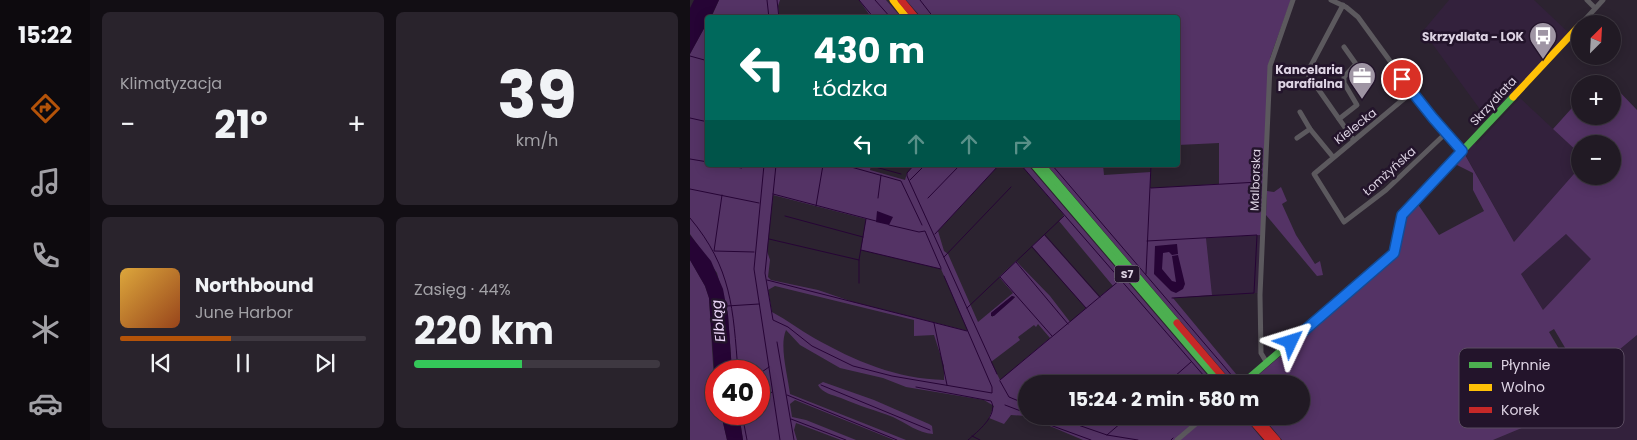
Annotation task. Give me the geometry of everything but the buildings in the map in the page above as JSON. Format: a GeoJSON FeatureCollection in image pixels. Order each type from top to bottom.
{"type":"FeatureCollection","features":[{"type":"Feature","properties":{"kind":"main road"},"geometry":{"type":"LineString","coordinates":[[892,0],[905,15]]}},
{"type":"Feature","properties":{"kind":"main road"},"geometry":{"type":"LineString","coordinates":[[901,0],[914,15]]}},
{"type":"Feature","properties":{"kind":"main road","name":"Skrzydlata"},"geometry":{"type":"LineString","coordinates":[[1252,375],[1394,253],[1402,215],[1571,34]]}},
{"type":"Feature","properties":{"kind":"main road","name":"S7"},"geometry":{"type":"LineString","coordinates":[[1036,167],[1212,375]]}},
{"type":"Feature","properties":{"kind":"main road","name":"S7"},"geometry":{"type":"LineString","coordinates":[[1044,167],[1221,375]]}},
{"type":"Feature","properties":{"kind":"main road"},"geometry":{"type":"LineString","coordinates":[[1256,425],[1269,440]]}},
{"type":"Feature","properties":{"kind":"main road"},"geometry":{"type":"LineString","coordinates":[[1264,425],[1277,440]]}},
{"type":"Feature","properties":{"kind":"street","name":"Malborska"},"geometry":{"type":"LineString","coordinates":[[1267,363],[1261,351],[1260,295],[1270,66],[1293,0]]}},
{"type":"Feature","properties":{"kind":"street"},"geometry":{"type":"LineString","coordinates":[[1330,0],[1354,13],[1412,92],[1462,151]]}},
{"type":"Feature","properties":{"kind":"street"},"geometry":{"type":"LineString","coordinates":[[1587,0],[1596,8]]}},
{"type":"Feature","properties":{"kind":"street","name":"Skrzydlata"},"geometry":{"type":"LineString","coordinates":[[1589,15],[1603,0]]}},
{"type":"Feature","properties":{"kind":"street"},"geometry":{"type":"LineString","coordinates":[[1343,6],[1307,73],[1353,139]]}},
{"type":"Feature","properties":{"kind":"street"},"geometry":{"type":"LineString","coordinates":[[1339,119],[1357,105],[1344,83],[1344,78],[1356,64],[1344,47]]}},
{"type":"Feature","properties":{"kind":"street","name":"Kielecka"},"geometry":{"type":"LineString","coordinates":[[1314,174],[1353,139],[1387,114],[1412,92]]}},
{"type":"Feature","properties":{"kind":"street","name":"Kielecka"},"geometry":{"type":"LineString","coordinates":[[1300,112],[1310,129],[1333,157]]}},
{"type":"Feature","properties":{"kind":"street"},"geometry":{"type":"LineString","coordinates":[[1297,138],[1310,129]]}},
{"type":"Feature","properties":{"kind":"street","name":"Łomżyńska"},"geometry":{"type":"LineString","coordinates":[[1314,174],[1344,222],[1386,190],[1446,133]]}},
{"type":"Feature","properties":{"kind":"street"},"geometry":{"type":"LineString","coordinates":[[1177,440],[1195,425]]}},
{"type":"Feature","properties":{"kind":"shaded area"},"geometry":{"type":"Polygon","coordinates":[[[719,0],[780,0],[778,6],[779,15],[712,15],[719,0]]]}},
{"type":"Feature","properties":{"kind":"shaded area"},"geometry":{"type":"Polygon","coordinates":[[[859,0],[886,0],[899,15],[870,15],[859,0]]]}},
{"type":"Feature","properties":{"kind":"shaded area"},"geometry":{"type":"Polygon","coordinates":[[[906,0],[1291,0],[1270,58],[1261,235],[1206,238],[1212,295],[1173,298],[1237,375],[1226,375],[1049,167],[1103,167],[1104,175],[1151,172],[1150,188],[1219,184],[1219,143],[1180,145],[1180,15],[919,15],[906,0]]]}},
{"type":"Feature","properties":{"kind":"shaded area"},"geometry":{"type":"Polygon","coordinates":[[[1449,0],[1534,0],[1569,33],[1487,119],[1423,31],[1449,0]]]}},
{"type":"Feature","properties":{"kind":"shaded area"},"geometry":{"type":"Polygon","coordinates":[[[705,27],[705,167],[871,167],[870,170],[905,180],[907,173],[912,167],[997,167],[938,231],[944,251],[948,254],[978,322],[1013,293],[999,277],[1016,261],[1050,296],[1070,322],[1086,308],[1032,246],[1044,235],[1099,297],[1113,286],[1059,221],[1064,215],[1023,167],[1030,167],[1207,375],[1018,375],[1018,415],[1011,415],[1004,424],[989,418],[994,406],[984,400],[906,387],[883,378],[840,368],[800,345],[786,330],[783,344],[790,394],[906,440],[894,440],[795,400],[790,404],[792,417],[806,420],[856,440],[841,440],[796,423],[794,430],[797,440],[743,440],[741,425],[770,425],[770,360],[731,360],[728,315],[717,273],[690,234],[690,54],[705,27]],[[773,195],[767,251],[770,260],[768,277],[771,280],[818,290],[853,302],[968,331],[941,269],[861,250],[866,219],[773,195]],[[775,286],[768,290],[772,312],[829,346],[861,361],[893,372],[927,379],[944,380],[944,366],[934,335],[914,336],[914,320],[775,286]],[[1012,296],[991,313],[992,317],[1015,297],[1012,296]],[[1038,324],[1018,337],[1020,340],[991,362],[1000,380],[1050,338],[1038,324]]]}},
{"type":"Feature","properties":{"kind":"shaded area"},"geometry":{"type":"Polygon","coordinates":[[[1621,93],[1637,110],[1637,335],[1621,348],[1565,348],[1554,329],[1549,332],[1558,348],[1459,348],[1459,428],[1522,428],[1493,440],[1282,440],[1270,425],[1310,425],[1310,375],[1258,375],[1398,255],[1405,218],[1417,203],[1439,235],[1484,211],[1473,190],[1473,173],[1457,165],[1458,160],[1464,153],[1514,242],[1571,177],[1571,185],[1621,185],[1621,135],[1571,135],[1571,146],[1553,129],[1571,109],[1571,125],[1621,125],[1621,93]],[[1566,234],[1521,274],[1543,310],[1591,259],[1566,234]]]}},
{"type":"Feature","properties":{"kind":"shaded area"},"geometry":{"type":"Polygon","coordinates":[[[1520,98],[1571,146],[1571,177],[1514,242],[1465,154],[1475,142],[1476,145],[1520,98]]]}},
{"type":"Feature","properties":{"kind":"shaded area"},"geometry":{"type":"Polygon","coordinates":[[[1281,187],[1287,201],[1282,204],[1296,235],[1315,264],[1320,261],[1323,275],[1317,276],[1266,215],[1267,191],[1274,192],[1281,187]]]}},
{"type":"Feature","properties":{"kind":"shaded area"},"geometry":{"type":"Polygon","coordinates":[[[1566,234],[1592,259],[1543,310],[1521,274],[1566,234]]]}},
{"type":"Feature","properties":{"kind":"shaded area"},"geometry":{"type":"Polygon","coordinates":[[[1261,235],[1258,293],[1212,295],[1206,238],[1261,235]]]}},
{"type":"Feature","properties":{"kind":"shaded area"},"geometry":{"type":"Polygon","coordinates":[[[690,260],[705,286],[709,298],[713,360],[705,360],[705,425],[724,425],[727,440],[690,440],[690,260]]]}},
{"type":"Feature","properties":{"kind":"shaded area"},"geometry":{"type":"Polygon","coordinates":[[[1637,335],[1637,440],[1493,440],[1522,428],[1624,428],[1624,348],[1621,348],[1637,335]]]}},
{"type":"Feature","properties":{"kind":"shaded area"},"geometry":{"type":"Polygon","coordinates":[[[823,382],[874,400],[929,424],[932,426],[933,434],[922,432],[893,417],[828,393],[818,385],[823,382]]]}},
{"type":"Feature","properties":{"kind":"shaded area"},"geometry":{"type":"Polygon","coordinates":[[[1047,425],[1250,425],[1263,440],[1083,440],[1047,425]]]}},
{"type":"Feature","properties":{"kind":"water"},"geometry":{"type":"Polygon","coordinates":[[[694,0],[719,0],[712,15],[705,15],[705,27],[690,54],[690,8],[694,0]]]}},
{"type":"Feature","properties":{"kind":"water"},"geometry":{"type":"Polygon","coordinates":[[[877,211],[893,217],[889,225],[876,222],[877,211]]]}},
{"type":"Feature","properties":{"kind":"water","name":"Elbląg"},"geometry":{"type":"Polygon","coordinates":[[[690,235],[711,261],[723,289],[728,315],[731,360],[713,360],[709,298],[705,286],[690,260],[690,235]]]}},
{"type":"Feature","properties":{"kind":"water"},"geometry":{"type":"Polygon","coordinates":[[[1177,244],[1178,254],[1163,253],[1162,269],[1172,281],[1176,282],[1172,256],[1178,255],[1185,284],[1183,289],[1176,293],[1171,291],[1154,274],[1155,246],[1177,244]]]}},
{"type":"Feature","properties":{"kind":"water"},"geometry":{"type":"Polygon","coordinates":[[[1012,296],[1015,297],[994,316],[991,316],[991,313],[1012,296]]]}},
{"type":"Feature","properties":{"kind":"water"},"geometry":{"type":"Polygon","coordinates":[[[724,425],[741,425],[743,440],[727,440],[724,425]]]}},
{"type":"Feature","properties":{"kind":"waterway"},"geometry":{"type":"LineString","coordinates":[[767,0],[769,15]]}},
{"type":"Feature","properties":{"kind":"waterway"},"geometry":{"type":"LineString","coordinates":[[777,0],[779,15]]}},
{"type":"Feature","properties":{"kind":"waterway"},"geometry":{"type":"LineString","coordinates":[[859,0],[872,15]]}},
{"type":"Feature","properties":{"kind":"waterway"},"geometry":{"type":"LineString","coordinates":[[875,0],[888,15]]}},
{"type":"Feature","properties":{"kind":"waterway"},"geometry":{"type":"LineString","coordinates":[[920,0],[932,15]]}},
{"type":"Feature","properties":{"kind":"waterway"},"geometry":{"type":"LineString","coordinates":[[690,56],[705,60]]}},
{"type":"Feature","properties":{"kind":"waterway"},"geometry":{"type":"LineString","coordinates":[[690,118],[705,121]]}},
{"type":"Feature","properties":{"kind":"waterway"},"geometry":{"type":"LineString","coordinates":[[690,159],[705,162]]}},
{"type":"Feature","properties":{"kind":"waterway"},"geometry":{"type":"LineString","coordinates":[[736,167],[742,167]]}},
{"type":"Feature","properties":{"kind":"waterway"},"geometry":{"type":"LineString","coordinates":[[764,167],[754,269],[780,440]]}},
{"type":"Feature","properties":{"kind":"waterway"},"geometry":{"type":"LineString","coordinates":[[776,167],[765,273],[773,320],[788,327],[812,346],[853,366],[892,376],[992,393],[992,387],[944,276]]}},
{"type":"Feature","properties":{"kind":"waterway"},"geometry":{"type":"LineString","coordinates":[[816,206],[823,167]]}},
{"type":"Feature","properties":{"kind":"waterway"},"geometry":{"type":"LineString","coordinates":[[851,167],[901,181],[922,225]]}},
{"type":"Feature","properties":{"kind":"waterway"},"geometry":{"type":"LineString","coordinates":[[875,167],[901,174]]}},
{"type":"Feature","properties":{"kind":"waterway"},"geometry":{"type":"LineString","coordinates":[[912,167],[907,173],[907,176],[997,374]]}},
{"type":"Feature","properties":{"kind":"waterway"},"geometry":{"type":"LineString","coordinates":[[910,180],[923,167]]}},
{"type":"Feature","properties":{"kind":"waterway"},"geometry":{"type":"LineString","coordinates":[[928,198],[958,167]]}},
{"type":"Feature","properties":{"kind":"waterway"},"geometry":{"type":"LineString","coordinates":[[935,234],[997,167]]}},
{"type":"Feature","properties":{"kind":"waterway"},"geometry":{"type":"LineString","coordinates":[[1023,167],[1203,375]]}},
{"type":"Feature","properties":{"kind":"waterway"},"geometry":{"type":"LineString","coordinates":[[1054,167],[1231,375]]}},
{"type":"Feature","properties":{"kind":"waterway"},"geometry":{"type":"LineString","coordinates":[[1146,274],[1151,167]]}},
{"type":"Feature","properties":{"kind":"waterway"},"geometry":{"type":"LineString","coordinates":[[878,198],[881,175]]}},
{"type":"Feature","properties":{"kind":"waterway"},"geometry":{"type":"LineString","coordinates":[[1151,188],[1259,182]]}},
{"type":"Feature","properties":{"kind":"waterway"},"geometry":{"type":"LineString","coordinates":[[944,257],[1011,187]]}},
{"type":"Feature","properties":{"kind":"waterway"},"geometry":{"type":"LineString","coordinates":[[690,189],[759,203]]}},
{"type":"Feature","properties":{"kind":"waterway"},"geometry":{"type":"LineString","coordinates":[[773,194],[876,221]]}},
{"type":"Feature","properties":{"kind":"waterway"},"geometry":{"type":"LineString","coordinates":[[722,195],[714,251],[754,252]]}},
{"type":"Feature","properties":{"kind":"waterway"},"geometry":{"type":"LineString","coordinates":[[785,216],[863,237]]}},
{"type":"Feature","properties":{"kind":"waterway"},"geometry":{"type":"LineString","coordinates":[[967,308],[1064,216]]}},
{"type":"Feature","properties":{"kind":"waterway","name":"Elbląg"},"geometry":{"type":"LineString","coordinates":[[690,218],[715,254],[728,290],[732,309],[737,360]]}},
{"type":"Feature","properties":{"kind":"waterway"},"geometry":{"type":"LineString","coordinates":[[859,283],[859,260],[866,219]]}},
{"type":"Feature","properties":{"kind":"waterway"},"geometry":{"type":"LineString","coordinates":[[889,225],[919,232],[925,231],[941,268]]}},
{"type":"Feature","properties":{"kind":"waterway"},"geometry":{"type":"LineString","coordinates":[[1045,235],[1100,297]]}},
{"type":"Feature","properties":{"kind":"waterway"},"geometry":{"type":"LineString","coordinates":[[1147,241],[1257,235],[1254,293],[1172,298]]}},
{"type":"Feature","properties":{"kind":"waterway"},"geometry":{"type":"LineString","coordinates":[[769,239],[859,260]]}},
{"type":"Feature","properties":{"kind":"waterway"},"geometry":{"type":"LineString","coordinates":[[1032,247],[1086,308]]}},
{"type":"Feature","properties":{"kind":"waterway"},"geometry":{"type":"LineString","coordinates":[[861,250],[941,269]]}},
{"type":"Feature","properties":{"kind":"waterway"},"geometry":{"type":"LineString","coordinates":[[1016,262],[1068,324]]}},
{"type":"Feature","properties":{"kind":"waterway"},"geometry":{"type":"LineString","coordinates":[[1000,277],[1052,336]]}},
{"type":"Feature","properties":{"kind":"waterway"},"geometry":{"type":"LineString","coordinates":[[767,280],[967,331]]}},
{"type":"Feature","properties":{"kind":"waterway"},"geometry":{"type":"LineString","coordinates":[[1000,380],[1120,280]]}},
{"type":"Feature","properties":{"kind":"waterway","name":"Elbląg"},"geometry":{"type":"LineString","coordinates":[[727,306],[759,304]]}},
{"type":"Feature","properties":{"kind":"waterway"},"geometry":{"type":"LineString","coordinates":[[934,323],[947,385]]}},
{"type":"Feature","properties":{"kind":"waterway"},"geometry":{"type":"LineString","coordinates":[[777,342],[794,440]]}},
{"type":"Feature","properties":{"kind":"waterway"},"geometry":{"type":"LineString","coordinates":[[1176,375],[1191,362]]}},
{"type":"Feature","properties":{"kind":"waterway"},"geometry":{"type":"LineString","coordinates":[[1000,381],[1009,397],[1018,401]]}},
{"type":"Feature","properties":{"kind":"waterway"},"geometry":{"type":"LineString","coordinates":[[821,385],[930,430]]}},
{"type":"Feature","properties":{"kind":"waterway"},"geometry":{"type":"LineString","coordinates":[[916,387],[991,401],[993,406],[990,417],[968,440]]}},
{"type":"Feature","properties":{"kind":"waterway"},"geometry":{"type":"LineString","coordinates":[[787,395],[897,440]]}},
{"type":"Feature","properties":{"kind":"waterway"},"geometry":{"type":"LineString","coordinates":[[1005,405],[1018,410]]}},
{"type":"Feature","properties":{"kind":"waterway"},"geometry":{"type":"LineString","coordinates":[[791,419],[846,440]]}},
{"type":"Feature","properties":{"kind":"waterway"},"geometry":{"type":"LineString","coordinates":[[744,425],[747,440]]}},
{"type":"Feature","properties":{"kind":"waterway"},"geometry":{"type":"LineString","coordinates":[[1050,425],[1091,440]]}},
{"type":"Feature","properties":{"kind":"waterway"},"geometry":{"type":"LineString","coordinates":[[1078,425],[1107,435],[1138,440]]}},
{"type":"Feature","properties":{"kind":"waterway"},"geometry":{"type":"LineString","coordinates":[[1107,435],[1119,425]]}},
{"type":"Feature","properties":{"kind":"waterway"},"geometry":{"type":"LineString","coordinates":[[972,436],[980,440]]}},
{"type":"Feature","properties":{"kind":"traffic: fast"},"geometry":{"type":"LineString","coordinates":[[1252,375],[1394,253],[1402,215],[1513,97]]}},
{"type":"Feature","properties":{"kind":"traffic: fast"},"geometry":{"type":"LineString","coordinates":[[1036,167],[1213,375]]}},
{"type":"Feature","properties":{"kind":"traffic: fast"},"geometry":{"type":"LineString","coordinates":[[1044,167],[1177,323]]}},
{"type":"Feature","properties":{"kind":"traffic: slow"},"geometry":{"type":"LineString","coordinates":[[893,0],[905,15]]}},
{"type":"Feature","properties":{"kind":"traffic: slow"},"geometry":{"type":"LineString","coordinates":[[1513,97],[1571,35]]}},
{"type":"Feature","properties":{"kind":"traffic: jam"},"geometry":{"type":"LineString","coordinates":[[901,0],[914,15]]}},
{"type":"Feature","properties":{"kind":"traffic: jam"},"geometry":{"type":"LineString","coordinates":[[1177,323],[1221,375]]}},
{"type":"Feature","properties":{"kind":"traffic: jam"},"geometry":{"type":"LineString","coordinates":[[1256,425],[1269,440]]}},
{"type":"Feature","properties":{"kind":"traffic: jam"},"geometry":{"type":"LineString","coordinates":[[1264,425],[1277,440]]}},
{"type":"Feature","properties":{"kind":"place","name":"Skrzydlata - LOK"},"geometry":{"type":"Point","coordinates":[1543,60]}},
{"type":"Feature","properties":{"kind":"place","name":"Kancelaria parafialna"},"geometry":{"type":"Point","coordinates":[1362,100]}},
{"type":"Feature","properties":{"kind":"route"},"geometry":{"type":"LineString","coordinates":[[1291,342],[1394,253],[1402,215],[1462,151],[1402,79]]}}]}
